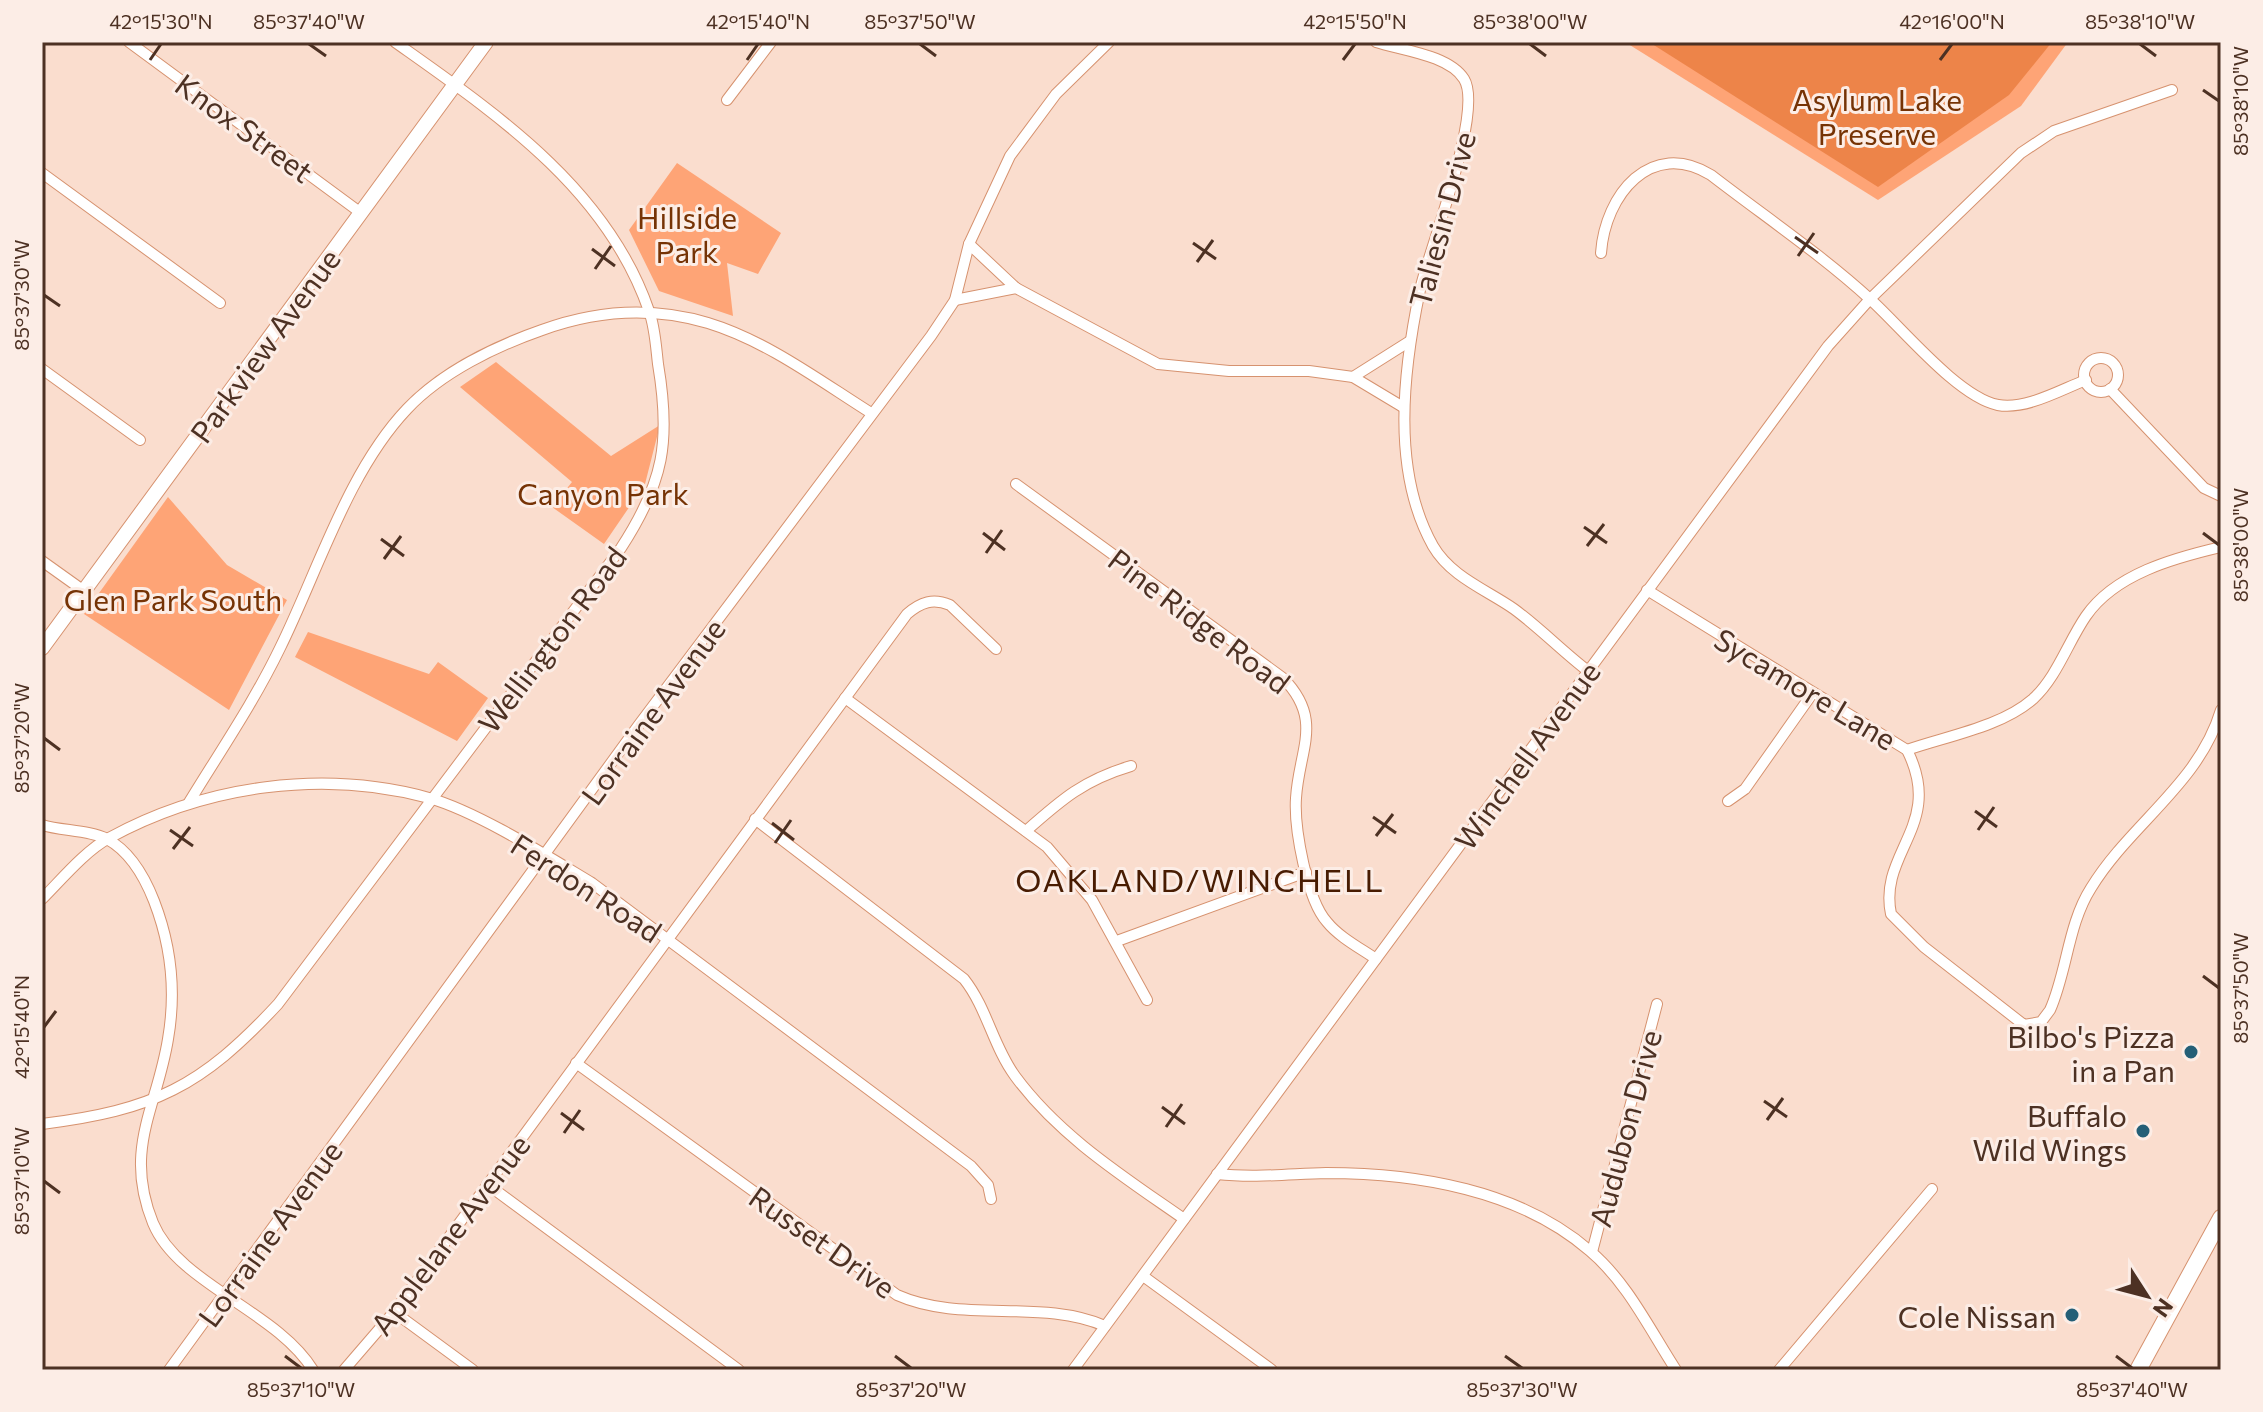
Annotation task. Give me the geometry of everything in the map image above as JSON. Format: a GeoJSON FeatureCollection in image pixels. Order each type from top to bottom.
{"type":"FeatureCollection","features":[{"type":"Feature","properties":{"kind":"main road"},"geometry":{"type":"LineString","coordinates":[[2138,1370],[2221,1218]]}},
{"type":"Feature","properties":{"kind":"street","name":"Knox Street"},"geometry":{"type":"LineString","coordinates":[[129,42],[361,213]]}},
{"type":"Feature","properties":{"kind":"street","name":"Wellington Road"},"geometry":{"type":"LineString","coordinates":[[42,1124],[120,1112],[151,1102],[208,1071],[251,1033],[278,1004],[621,548],[648,499],[662,456],[666,412],[650,313],[628,263],[584,198],[525,139],[395,42]]}},
{"type":"Feature","properties":{"kind":"street","name":"Parkview Avenue"},"geometry":{"type":"LineString","coordinates":[[42,648],[486,42]]}},
{"type":"Feature","properties":{"kind":"street"},"geometry":{"type":"LineString","coordinates":[[727,100],[771,42]]}},
{"type":"Feature","properties":{"kind":"street","name":"Lorraine Avenue"},"geometry":{"type":"LineString","coordinates":[[169,1370],[955,300],[969,244],[993,189],[1025,133],[1056,94],[1109,42]]}},
{"type":"Feature","properties":{"kind":"street","name":"Taliesin Drive"},"geometry":{"type":"LineString","coordinates":[[1376,42],[1454,69],[1468,90],[1466,130],[1427,264],[1410,341],[1403,407],[1412,489],[1435,550],[1470,583],[1511,607],[1588,671]]}},
{"type":"Feature","properties":{"kind":"street","name":"Winchell Avenue"},"geometry":{"type":"LineString","coordinates":[[1073,1370],[1828,346],[1870,299],[2007,164],[2054,131],[2172,90]]}},
{"type":"Feature","properties":{"kind":"street"},"geometry":{"type":"LineString","coordinates":[[1601,253],[1607,220],[1634,179],[1657,165],[1685,162],[1711,175],[1870,299],[1918,347],[1972,394],[2000,405],[2024,403],[2086,380]]}},
{"type":"Feature","properties":{"kind":"street"},"geometry":{"type":"LineString","coordinates":[[42,173],[220,303]]}},
{"type":"Feature","properties":{"kind":"street"},"geometry":{"type":"LineString","coordinates":[[969,244],[1016,288],[1158,364],[1229,371],[1309,371],[1353,377],[1403,407]]}},
{"type":"Feature","properties":{"kind":"street"},"geometry":{"type":"LineString","coordinates":[[955,300],[1016,288]]}},
{"type":"Feature","properties":{"kind":"street"},"geometry":{"type":"LineString","coordinates":[[188,804],[274,661],[366,466],[408,408],[433,387],[482,356],[524,336],[589,315],[619,310],[687,317],[730,331],[799,367],[871,413]]}},
{"type":"Feature","properties":{"kind":"street"},"geometry":{"type":"LineString","coordinates":[[1353,377],[1410,341]]}},
{"type":"Feature","properties":{"kind":"street"},"geometry":{"type":"LineString","coordinates":[[2086,380],[2090,363],[2099,358],[2110,360],[2118,375],[2110,389]]}},
{"type":"Feature","properties":{"kind":"street"},"geometry":{"type":"LineString","coordinates":[[42,369],[140,440]]}},
{"type":"Feature","properties":{"kind":"street"},"geometry":{"type":"LineString","coordinates":[[2086,380],[2094,390],[2110,389]]}},
{"type":"Feature","properties":{"kind":"street"},"geometry":{"type":"LineString","coordinates":[[2110,389],[2204,488],[2221,496]]}},
{"type":"Feature","properties":{"kind":"street","name":"Pine Ridge Road"},"geometry":{"type":"LineString","coordinates":[[1016,484],[1295,690],[1302,702],[1308,727],[1296,802],[1306,872],[1327,923],[1376,959]]}},
{"type":"Feature","properties":{"kind":"street"},"geometry":{"type":"LineString","coordinates":[[1907,750],[2017,710],[2043,688],[2087,614],[2104,596],[2147,569],[2221,547]]}},
{"type":"Feature","properties":{"kind":"street"},"geometry":{"type":"LineString","coordinates":[[42,561],[84,591]]}},
{"type":"Feature","properties":{"kind":"street","name":"Sycamore Lane"},"geometry":{"type":"LineString","coordinates":[[1647,590],[1907,750],[1917,769],[1921,797],[1918,815],[1889,888],[1891,914],[1924,947],[2024,1025],[2034,1025],[2046,1017],[2054,1001],[2088,892],[2122,844],[2177,788],[2201,757],[2221,710]]}},
{"type":"Feature","properties":{"kind":"street","name":"Applelane Avenue"},"geometry":{"type":"LineString","coordinates":[[344,1370],[394,1312],[907,614],[928,601],[950,605],[996,649]]}},
{"type":"Feature","properties":{"kind":"street"},"geometry":{"type":"LineString","coordinates":[[1728,801],[1745,789],[1812,694]]}},
{"type":"Feature","properties":{"kind":"street"},"geometry":{"type":"LineString","coordinates":[[845,698],[1026,831],[1061,862],[1092,900],[1147,1000]]}},
{"type":"Feature","properties":{"kind":"street"},"geometry":{"type":"LineString","coordinates":[[1026,831],[1071,791],[1098,776],[1131,766]]}},
{"type":"Feature","properties":{"kind":"street","name":"Ferdon Road"},"geometry":{"type":"LineString","coordinates":[[106,839],[188,804],[318,782],[373,786],[432,799],[546,856],[592,883],[971,1166],[988,1185],[991,1199]]}},
{"type":"Feature","properties":{"kind":"street"},"geometry":{"type":"LineString","coordinates":[[755,819],[964,979],[976,994],[999,1051],[1042,1110],[1113,1169],[1184,1219]]}},
{"type":"Feature","properties":{"kind":"street"},"geometry":{"type":"LineString","coordinates":[[42,825],[106,839],[141,871],[166,942],[172,1006],[168,1042],[151,1102],[141,1154],[142,1181],[154,1225],[177,1255],[293,1344],[313,1370]]}},
{"type":"Feature","properties":{"kind":"street"},"geometry":{"type":"LineString","coordinates":[[42,899],[106,839]]}},
{"type":"Feature","properties":{"kind":"street"},"geometry":{"type":"LineString","coordinates":[[1117,941],[1306,872]]}},
{"type":"Feature","properties":{"kind":"street","name":"Audubon Drive"},"geometry":{"type":"LineString","coordinates":[[1592,1252],[1657,1004]]}},
{"type":"Feature","properties":{"kind":"street","name":"Russet Drive"},"geometry":{"type":"LineString","coordinates":[[576,1063],[897,1295],[934,1306],[1081,1317],[1105,1326]]}},
{"type":"Feature","properties":{"kind":"street"},"geometry":{"type":"LineString","coordinates":[[1217,1174],[1398,1176],[1524,1208],[1592,1252],[1624,1290],[1676,1370]]}},
{"type":"Feature","properties":{"kind":"street"},"geometry":{"type":"LineString","coordinates":[[487,1184],[739,1370]]}},
{"type":"Feature","properties":{"kind":"street"},"geometry":{"type":"LineString","coordinates":[[1779,1370],[1932,1189]]}},
{"type":"Feature","properties":{"kind":"street"},"geometry":{"type":"LineString","coordinates":[[1143,1276],[1272,1370]]}},
{"type":"Feature","properties":{"kind":"street"},"geometry":{"type":"LineString","coordinates":[[394,1312],[473,1370]]}},
{"type":"Feature","properties":{"kind":"green space","name":"Asylum Lake Preserve"},"geometry":{"type":"Polygon","coordinates":[[[1625,42],[2068,42],[2021,106],[1878,200],[1625,42]]]}},
{"type":"Feature","properties":{"kind":"green space","name":"Asylum Lake Preserve"},"geometry":{"type":"Polygon","coordinates":[[[1649,42],[2052,42],[2009,95],[1878,187],[1649,42]]]}},
{"type":"Feature","properties":{"kind":"green space","name":"Hillside Park"},"geometry":{"type":"Polygon","coordinates":[[[677,163],[781,233],[758,274],[727,263],[733,316],[659,291],[629,230],[677,163]]]}},
{"type":"Feature","properties":{"kind":"green space","name":"Canyon Park"},"geometry":{"type":"Polygon","coordinates":[[[496,362],[611,456],[660,425],[645,484],[604,544],[552,507],[572,482],[460,387],[496,362]]]}},
{"type":"Feature","properties":{"kind":"green space","name":"Glen Park South"},"geometry":{"type":"Polygon","coordinates":[[[168,497],[227,565],[287,600],[229,710],[84,614],[168,497]]]}},
{"type":"Feature","properties":{"kind":"green space"},"geometry":{"type":"Polygon","coordinates":[[[308,632],[429,674],[438,662],[488,698],[457,741],[295,657],[308,632]]]}},
{"type":"Feature","properties":{"kind":"place","name":"Bilbo's Pizza in a Pan"},"geometry":{"type":"Point","coordinates":[2191,1052]}},
{"type":"Feature","properties":{"kind":"place","name":"Buffalo Wild Wings"},"geometry":{"type":"Point","coordinates":[2143,1131]}},
{"type":"Feature","properties":{"kind":"place","name":"Cole Nissan"},"geometry":{"type":"Point","coordinates":[2072,1315]}},
{"type":"Feature","properties":{"kind":"district","name":"OAKLAND/WINCHELL"},"geometry":{"type":"Point","coordinates":[1200,879]}}]}
